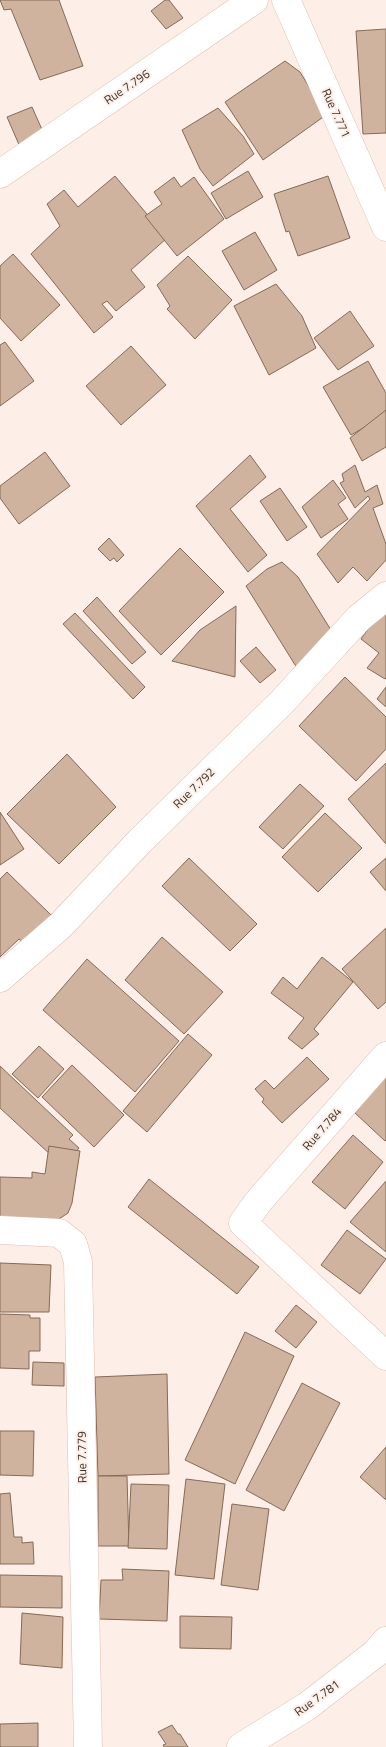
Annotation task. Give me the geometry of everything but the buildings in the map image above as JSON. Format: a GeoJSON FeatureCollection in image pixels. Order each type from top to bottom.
{"type":"FeatureCollection","features":[{"type":"Feature","properties":{"kind":"street","name":"Rue 7.796"},"geometry":{"type":"LineString","coordinates":[[0,174],[254,0]]}},
{"type":"Feature","properties":{"kind":"street","name":"Rue 7.771"},"geometry":{"type":"LineString","coordinates":[[286,0],[386,227]]}},
{"type":"Feature","properties":{"kind":"street","name":"Rue 7.792"},"geometry":{"type":"LineString","coordinates":[[0,978],[61,925],[140,841],[282,702],[359,618],[386,596]]}},
{"type":"Feature","properties":{"kind":"street","name":"Rue 7.784"},"geometry":{"type":"LineString","coordinates":[[386,1056],[258,1202],[243,1223],[386,1356]]}},
{"type":"Feature","properties":{"kind":"street","name":"Rue 7.779"},"geometry":{"type":"LineString","coordinates":[[0,1230],[59,1233],[74,1244],[78,1262],[88,1747]]}},
{"type":"Feature","properties":{"kind":"street","name":"Rue 7.781"},"geometry":{"type":"LineString","coordinates":[[241,1747],[306,1707],[376,1653],[386,1641]]}}]}
